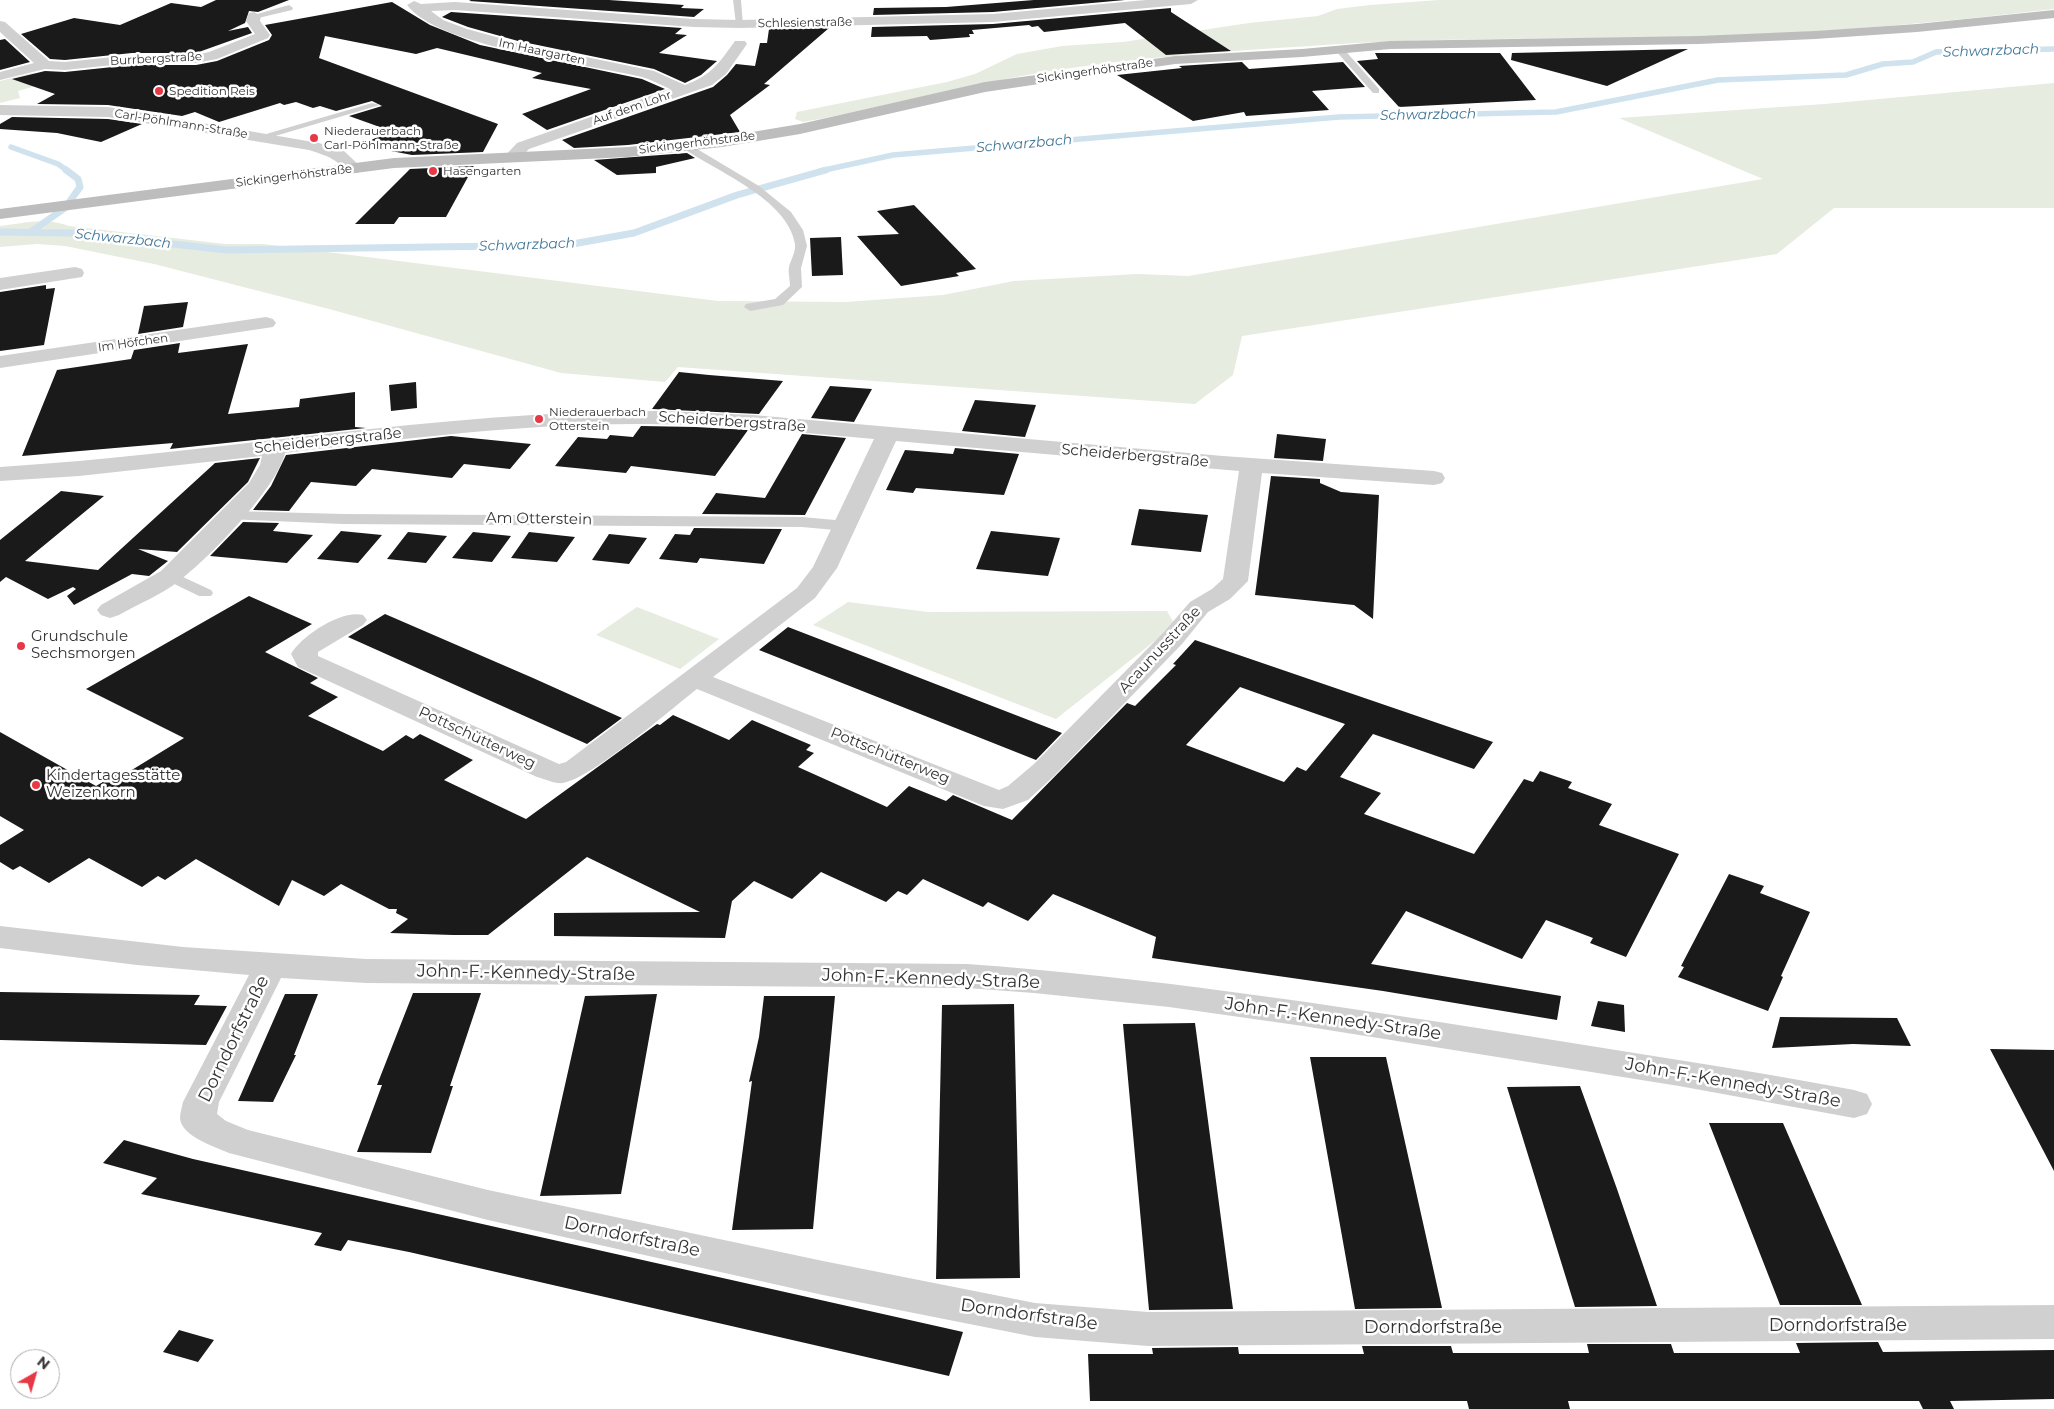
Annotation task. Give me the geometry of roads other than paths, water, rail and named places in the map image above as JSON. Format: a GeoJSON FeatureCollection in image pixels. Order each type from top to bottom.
{"type":"FeatureCollection","features":[{"type":"Feature","properties":{"kind":"main road","name":"Sickingerhöhstraße"},"geometry":{"type":"LineString","coordinates":[[0,214],[426,160],[628,152],[687,146],[800,129],[985,87],[1073,73],[1183,59],[1390,45],[1754,38],[1916,28],[2054,14]]}},
{"type":"Feature","properties":{"kind":"street","name":"Schlesienstraße"},"geometry":{"type":"LineString","coordinates":[[412,4],[694,23],[740,24],[993,18],[1191,0]]}},
{"type":"Feature","properties":{"kind":"street","name":"Im Haargarten"},"geometry":{"type":"LineString","coordinates":[[412,4],[438,23],[479,37],[552,55],[649,74],[684,90]]}},
{"type":"Feature","properties":{"kind":"street","name":"Burrbergstraße"},"geometry":{"type":"LineString","coordinates":[[46,65],[65,66],[132,59],[212,56],[250,42],[263,35],[253,21],[254,16]]}},
{"type":"Feature","properties":{"kind":"street"},"geometry":{"type":"LineString","coordinates":[[0,25],[46,65]]}},
{"type":"Feature","properties":{"kind":"street","name":"Auf dem Lohr"},"geometry":{"type":"LineString","coordinates":[[512,157],[523,146],[684,90],[713,78],[722,71],[740,44]]}},
{"type":"Feature","properties":{"kind":"street"},"geometry":{"type":"LineString","coordinates":[[0,76],[46,65]]}},
{"type":"Feature","properties":{"kind":"street","name":"Carl-Pöhlmann-Straße"},"geometry":{"type":"LineString","coordinates":[[0,110],[132,115],[328,150],[346,159],[354,168]]}},
{"type":"Feature","properties":{"kind":"street"},"geometry":{"type":"LineString","coordinates":[[0,284],[75,273]]}},
{"type":"Feature","properties":{"kind":"street","name":"Im Höfchen"},"geometry":{"type":"LineString","coordinates":[[0,362],[266,323]]}},
{"type":"Feature","properties":{"kind":"street","name":"Scheiderbergstraße"},"geometry":{"type":"LineString","coordinates":[[0,474],[275,448],[505,421],[549,418],[687,418],[888,433],[1251,467],[1434,478]]}},
{"type":"Feature","properties":{"kind":"street","name":"Pottschütterweg"},"geometry":{"type":"LineString","coordinates":[[354,620],[308,647],[304,654],[307,660],[547,771],[561,774],[576,768],[806,593],[825,568],[888,433]]}},
{"type":"Feature","properties":{"kind":"street"},"geometry":{"type":"LineString","coordinates":[[110,610],[170,576],[232,516],[258,486],[271,466],[275,448]]}},
{"type":"Feature","properties":{"kind":"street","name":"Acaunusstraße"},"geometry":{"type":"LineString","coordinates":[[1004,800],[1018,793],[1044,770],[1173,638],[1199,607],[1221,594],[1235,580],[1251,467]]}},
{"type":"Feature","properties":{"kind":"street","name":"Pottschütterweg"},"geometry":{"type":"LineString","coordinates":[[693,678],[994,799],[1004,800]]}},
{"type":"Feature","properties":{"kind":"street","name":"John-F.-Kennedy-Straße"},"geometry":{"type":"LineString","coordinates":[[0,937],[105,952],[270,967],[366,971],[897,976],[1028,980],[1134,991],[1382,1024],[1781,1089],[1854,1104]]}},
{"type":"Feature","properties":{"kind":"street","name":"Dorndorfstraße"},"geometry":{"type":"LineString","coordinates":[[270,967],[201,1102],[198,1119],[214,1131],[242,1143],[488,1205],[753,1264],[982,1310],[1072,1324],[1148,1329],[1889,1326],[2054,1322]]}},
{"type":"Feature","properties":{"kind":"lane"},"geometry":{"type":"LineString","coordinates":[[737,0],[740,24]]}},
{"type":"Feature","properties":{"kind":"lane","name":"Burrbergstraße"},"geometry":{"type":"LineString","coordinates":[[254,16],[288,8]]}},
{"type":"Feature","properties":{"kind":"lane"},"geometry":{"type":"LineString","coordinates":[[1339,49],[1376,91]]}},
{"type":"Feature","properties":{"kind":"lane"},"geometry":{"type":"LineString","coordinates":[[261,137],[375,105]]}},
{"type":"Feature","properties":{"kind":"lane"},"geometry":{"type":"LineString","coordinates":[[687,146],[766,197],[785,212],[797,228],[801,247],[796,268],[796,287],[779,302],[750,307]]}},
{"type":"Feature","properties":{"kind":"lane","name":"Am Otterstein"},"geometry":{"type":"LineString","coordinates":[[232,516],[343,519],[802,522],[846,526]]}},
{"type":"Feature","properties":{"kind":"lane"},"geometry":{"type":"LineString","coordinates":[[170,576],[205,593]]}},
{"type":"Feature","properties":{"kind":"waterway","name":"Schwarzbach"},"geometry":{"type":"LineString","coordinates":[[820,171],[893,155],[1339,117],[1556,112],[1718,80],[1846,75],[1883,64],[1913,62],[1936,52],[2054,49]]}},
{"type":"Feature","properties":{"kind":"waterway"},"geometry":{"type":"LineString","coordinates":[[11,147],[58,164],[68,171]]}},
{"type":"Feature","properties":{"kind":"waterway"},"geometry":{"type":"LineString","coordinates":[[32,231],[65,208],[80,187],[78,179],[66,170]]}},
{"type":"Feature","properties":{"kind":"waterway","name":"Schwarzbach"},"geometry":{"type":"LineString","coordinates":[[0,232],[73,233],[227,250],[567,245],[634,233],[737,195],[826,170]]}},
{"type":"Feature","properties":{"kind":"place","name":"Spedition Reis"},"geometry":{"type":"Point","coordinates":[159,91]}},
{"type":"Feature","properties":{"kind":"place","name":"Niederauerbach Carl-Pöhlmann-Straße"},"geometry":{"type":"Point","coordinates":[314,138]}},
{"type":"Feature","properties":{"kind":"place","name":"Hasengarten"},"geometry":{"type":"Point","coordinates":[433,171]}},
{"type":"Feature","properties":{"kind":"place","name":"Niederauerbach Otterstein"},"geometry":{"type":"Point","coordinates":[539,419]}},
{"type":"Feature","properties":{"kind":"place","name":"Grundschule Sechsmorgen"},"geometry":{"type":"Point","coordinates":[21,646]}},
{"type":"Feature","properties":{"kind":"place","name":"Kindertagesstätte Weizenkorn"},"geometry":{"type":"Point","coordinates":[36,785]}}]}
